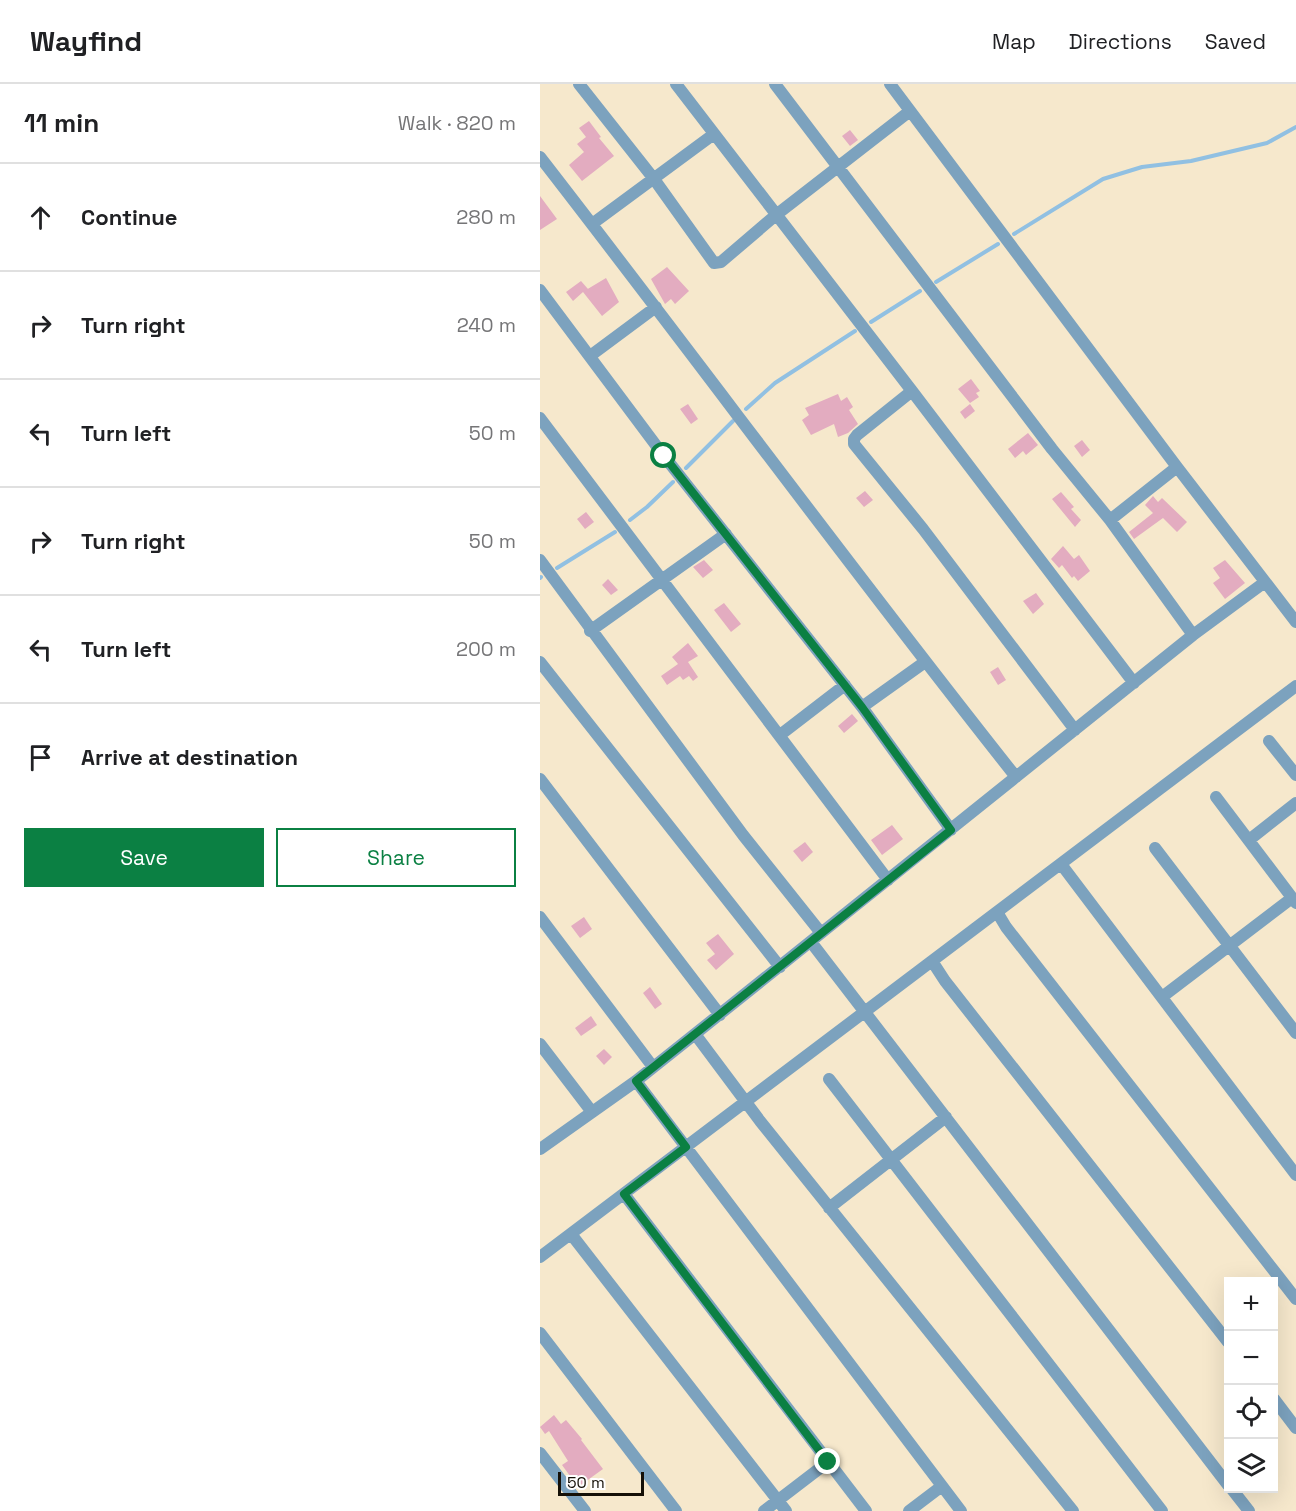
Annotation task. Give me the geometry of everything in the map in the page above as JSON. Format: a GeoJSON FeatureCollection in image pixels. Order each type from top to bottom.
{"type":"FeatureCollection","features":[{"type":"Feature","properties":{"kind":"street"},"geometry":{"type":"LineString","coordinates":[[676,84],[1134,683]]}},
{"type":"Feature","properties":{"kind":"street"},"geometry":{"type":"LineString","coordinates":[[775,84],[1052,449],[1110,520],[1193,635]]}},
{"type":"Feature","properties":{"kind":"street"},"geometry":{"type":"LineString","coordinates":[[890,84],[1296,622]]}},
{"type":"Feature","properties":{"kind":"street"},"geometry":{"type":"LineString","coordinates":[[584,86],[714,262],[721,262],[776,214],[910,111]]}},
{"type":"Feature","properties":{"kind":"street"},"geometry":{"type":"LineString","coordinates":[[592,224],[714,134]]}},
{"type":"Feature","properties":{"kind":"street"},"geometry":{"type":"LineString","coordinates":[[540,157],[925,662],[1016,777]]}},
{"type":"Feature","properties":{"kind":"street"},"geometry":{"type":"LineString","coordinates":[[540,290],[726,534],[862,707],[951,830]]}},
{"type":"Feature","properties":{"kind":"street"},"geometry":{"type":"LineString","coordinates":[[590,357],[656,307]]}},
{"type":"Feature","properties":{"kind":"street"},"geometry":{"type":"LineString","coordinates":[[912,391],[857,435],[854,444],[923,529],[1075,730]]}},
{"type":"Feature","properties":{"kind":"street"},"geometry":{"type":"LineString","coordinates":[[540,418],[888,880]]}},
{"type":"Feature","properties":{"kind":"street"},"geometry":{"type":"LineString","coordinates":[[1110,520],[1177,467]]}},
{"type":"Feature","properties":{"kind":"street"},"geometry":{"type":"LineString","coordinates":[[590,631],[726,534]]}},
{"type":"Feature","properties":{"kind":"street"},"geometry":{"type":"LineString","coordinates":[[540,560],[590,631],[743,835],[821,933]]}},
{"type":"Feature","properties":{"kind":"street"},"geometry":{"type":"LineString","coordinates":[[540,1149],[636,1081],[1193,635],[1265,582]]}},
{"type":"Feature","properties":{"kind":"street"},"geometry":{"type":"LineString","coordinates":[[540,662],[780,967]]}},
{"type":"Feature","properties":{"kind":"street"},"geometry":{"type":"LineString","coordinates":[[862,707],[925,662]]}},
{"type":"Feature","properties":{"kind":"street"},"geometry":{"type":"LineString","coordinates":[[780,735],[845,685]]}},
{"type":"Feature","properties":{"kind":"street"},"geometry":{"type":"LineString","coordinates":[[540,1257],[1296,686]]}},
{"type":"Feature","properties":{"kind":"street"},"geometry":{"type":"LineString","coordinates":[[1269,741],[1296,775]]}},
{"type":"Feature","properties":{"kind":"street"},"geometry":{"type":"LineString","coordinates":[[540,779],[720,1015]]}},
{"type":"Feature","properties":{"kind":"street"},"geometry":{"type":"LineString","coordinates":[[1162,998],[1229,946],[1294,901],[1216,797]]}},
{"type":"Feature","properties":{"kind":"street"},"geometry":{"type":"LineString","coordinates":[[1249,840],[1296,803]]}},
{"type":"Feature","properties":{"kind":"street"},"geometry":{"type":"LineString","coordinates":[[1155,848],[1296,1033]]}},
{"type":"Feature","properties":{"kind":"street"},"geometry":{"type":"LineString","coordinates":[[1061,864],[1296,1175]]}},
{"type":"Feature","properties":{"kind":"street"},"geometry":{"type":"LineString","coordinates":[[997,912],[1006,927],[1296,1299]]}},
{"type":"Feature","properties":{"kind":"street"},"geometry":{"type":"LineString","coordinates":[[540,917],[653,1067]]}},
{"type":"Feature","properties":{"kind":"street"},"geometry":{"type":"LineString","coordinates":[[811,942],[1224,1480]]}},
{"type":"Feature","properties":{"kind":"street"},"geometry":{"type":"LineString","coordinates":[[932,961],[945,981],[1224,1337]]}},
{"type":"Feature","properties":{"kind":"street"},"geometry":{"type":"LineString","coordinates":[[695,1034],[829,1208],[1073,1511]]}},
{"type":"Feature","properties":{"kind":"street"},"geometry":{"type":"LineString","coordinates":[[540,1044],[592,1112]]}},
{"type":"Feature","properties":{"kind":"street"},"geometry":{"type":"LineString","coordinates":[[829,1079],[1162,1511]]}},
{"type":"Feature","properties":{"kind":"street"},"geometry":{"type":"LineString","coordinates":[[636,1081],[961,1511]]}},
{"type":"Feature","properties":{"kind":"street"},"geometry":{"type":"LineString","coordinates":[[829,1208],[946,1117]]}},
{"type":"Feature","properties":{"kind":"street"},"geometry":{"type":"LineString","coordinates":[[624,1194],[866,1511]]}},
{"type":"Feature","properties":{"kind":"street"},"geometry":{"type":"LineString","coordinates":[[571,1234],[786,1511]]}},
{"type":"Feature","properties":{"kind":"street"},"geometry":{"type":"LineString","coordinates":[[540,1333],[676,1511]]}},
{"type":"Feature","properties":{"kind":"street"},"geometry":{"type":"LineString","coordinates":[[1278,1405],[1296,1428]]}},
{"type":"Feature","properties":{"kind":"street"},"geometry":{"type":"LineString","coordinates":[[540,1453],[585,1511]]}},
{"type":"Feature","properties":{"kind":"street"},"geometry":{"type":"LineString","coordinates":[[764,1511],[828,1462]]}},
{"type":"Feature","properties":{"kind":"street"},"geometry":{"type":"LineString","coordinates":[[909,1511],[942,1486]]}},
{"type":"Feature","properties":{"kind":"street"},"geometry":{"type":"LineString","coordinates":[[1236,1493],[1249,1511]]}},
{"type":"Feature","properties":{"kind":"building"},"geometry":{"type":"Polygon","coordinates":[[[589,121],[614,156],[582,181],[569,165],[584,152],[577,144],[586,137],[579,128],[589,121]]]}},
{"type":"Feature","properties":{"kind":"building"},"geometry":{"type":"Polygon","coordinates":[[[850,130],[858,140],[850,146],[842,136],[850,130]]]}},
{"type":"Feature","properties":{"kind":"building"},"geometry":{"type":"Polygon","coordinates":[[[540,196],[557,219],[540,230],[540,196]]]}},
{"type":"Feature","properties":{"kind":"building"},"geometry":{"type":"Polygon","coordinates":[[[667,267],[689,291],[675,304],[671,299],[665,304],[651,279],[667,267]]]}},
{"type":"Feature","properties":{"kind":"building"},"geometry":{"type":"Polygon","coordinates":[[[606,278],[619,302],[602,316],[583,292],[573,301],[566,292],[581,281],[588,289],[606,278]]]}},
{"type":"Feature","properties":{"kind":"building"},"geometry":{"type":"Polygon","coordinates":[[[971,379],[980,391],[976,393],[979,397],[970,403],[958,389],[971,379]]]}},
{"type":"Feature","properties":{"kind":"building"},"geometry":{"type":"Polygon","coordinates":[[[838,394],[841,401],[847,397],[853,407],[849,410],[858,424],[848,433],[838,437],[834,424],[811,435],[802,420],[809,415],[805,408],[838,394]]]}},
{"type":"Feature","properties":{"kind":"building"},"geometry":{"type":"Polygon","coordinates":[[[688,404],[698,419],[691,424],[680,409],[688,404]]]}},
{"type":"Feature","properties":{"kind":"building"},"geometry":{"type":"Polygon","coordinates":[[[970,404],[975,411],[965,419],[960,412],[970,404]]]}},
{"type":"Feature","properties":{"kind":"building"},"geometry":{"type":"Polygon","coordinates":[[[1028,433],[1038,445],[1026,455],[1023,451],[1015,458],[1008,449],[1028,433]]]}},
{"type":"Feature","properties":{"kind":"building"},"geometry":{"type":"Polygon","coordinates":[[[1082,440],[1090,450],[1082,457],[1074,446],[1082,440]]]}},
{"type":"Feature","properties":{"kind":"building"},"geometry":{"type":"Polygon","coordinates":[[[865,491],[873,500],[864,507],[856,498],[865,491]]]}},
{"type":"Feature","properties":{"kind":"building"},"geometry":{"type":"Polygon","coordinates":[[[1061,492],[1074,507],[1071,509],[1081,520],[1075,527],[1052,499],[1061,492]]]}},
{"type":"Feature","properties":{"kind":"building"},"geometry":{"type":"Polygon","coordinates":[[[1153,496],[1158,502],[1162,498],[1187,522],[1177,532],[1163,518],[1134,539],[1129,532],[1153,513],[1145,505],[1153,496]]]}},
{"type":"Feature","properties":{"kind":"building"},"geometry":{"type":"Polygon","coordinates":[[[586,512],[594,522],[585,529],[577,519],[586,512]]]}},
{"type":"Feature","properties":{"kind":"building"},"geometry":{"type":"Polygon","coordinates":[[[1063,546],[1074,559],[1079,555],[1090,571],[1078,581],[1074,576],[1072,578],[1062,565],[1059,568],[1051,559],[1063,546]]]}},
{"type":"Feature","properties":{"kind":"building"},"geometry":{"type":"Polygon","coordinates":[[[704,560],[713,570],[703,578],[693,567],[704,560]]]}},
{"type":"Feature","properties":{"kind":"building"},"geometry":{"type":"Polygon","coordinates":[[[1225,560],[1245,583],[1225,599],[1213,583],[1220,578],[1213,568],[1225,560]]]}},
{"type":"Feature","properties":{"kind":"building"},"geometry":{"type":"Polygon","coordinates":[[[608,579],[618,590],[611,595],[602,585],[608,579]]]}},
{"type":"Feature","properties":{"kind":"building"},"geometry":{"type":"Polygon","coordinates":[[[1036,593],[1044,604],[1033,614],[1023,601],[1036,593]]]}},
{"type":"Feature","properties":{"kind":"building"},"geometry":{"type":"Polygon","coordinates":[[[724,603],[741,624],[731,632],[714,610],[724,603]]]}},
{"type":"Feature","properties":{"kind":"building"},"geometry":{"type":"Polygon","coordinates":[[[688,643],[698,656],[688,662],[698,677],[693,681],[689,676],[683,680],[680,676],[667,685],[661,676],[678,664],[672,657],[688,643]]]}},
{"type":"Feature","properties":{"kind":"building"},"geometry":{"type":"Polygon","coordinates":[[[998,667],[1006,680],[998,685],[990,672],[998,667]]]}},
{"type":"Feature","properties":{"kind":"building"},"geometry":{"type":"Polygon","coordinates":[[[852,714],[858,721],[844,733],[838,726],[852,714]]]}},
{"type":"Feature","properties":{"kind":"building"},"geometry":{"type":"Polygon","coordinates":[[[892,825],[903,839],[882,855],[871,840],[892,825]]]}},
{"type":"Feature","properties":{"kind":"building"},"geometry":{"type":"Polygon","coordinates":[[[805,842],[813,852],[802,862],[793,851],[805,842]]]}},
{"type":"Feature","properties":{"kind":"building"},"geometry":{"type":"Polygon","coordinates":[[[584,917],[592,929],[580,938],[571,926],[584,917]]]}},
{"type":"Feature","properties":{"kind":"building"},"geometry":{"type":"Polygon","coordinates":[[[718,934],[734,954],[716,970],[707,960],[715,954],[706,943],[718,934]]]}},
{"type":"Feature","properties":{"kind":"building"},"geometry":{"type":"Polygon","coordinates":[[[650,987],[662,1004],[655,1009],[643,993],[650,987]]]}},
{"type":"Feature","properties":{"kind":"building"},"geometry":{"type":"Polygon","coordinates":[[[591,1016],[597,1025],[581,1036],[575,1028],[591,1016]]]}},
{"type":"Feature","properties":{"kind":"building"},"geometry":{"type":"Polygon","coordinates":[[[604,1049],[612,1057],[604,1065],[596,1056],[604,1049]]]}},
{"type":"Feature","properties":{"kind":"building"},"geometry":{"type":"Polygon","coordinates":[[[554,1415],[561,1424],[566,1420],[603,1469],[578,1487],[562,1465],[568,1461],[549,1431],[545,1434],[540,1427],[554,1415]]]}},
{"type":"Feature","properties":{"kind":"waterway"},"geometry":{"type":"LineString","coordinates":[[1014,234],[1103,179],[1142,167],[1191,161],[1267,143],[1296,127]]}},
{"type":"Feature","properties":{"kind":"waterway"},"geometry":{"type":"LineString","coordinates":[[936,282],[998,244]]}},
{"type":"Feature","properties":{"kind":"waterway"},"geometry":{"type":"LineString","coordinates":[[871,322],[920,291]]}},
{"type":"Feature","properties":{"kind":"waterway"},"geometry":{"type":"LineString","coordinates":[[746,409],[775,383],[855,331]]}},
{"type":"Feature","properties":{"kind":"waterway"},"geometry":{"type":"LineString","coordinates":[[686,468],[733,421]]}},
{"type":"Feature","properties":{"kind":"waterway"},"geometry":{"type":"LineString","coordinates":[[630,520],[673,482]]}},
{"type":"Feature","properties":{"kind":"waterway"},"geometry":{"type":"LineString","coordinates":[[557,568],[615,532]]}},
{"type":"Feature","properties":{"kind":"route"},"geometry":{"type":"LineString","coordinates":[[664,456],[862,707],[951,830],[636,1081],[686,1147],[624,1194],[828,1462]]}}]}
